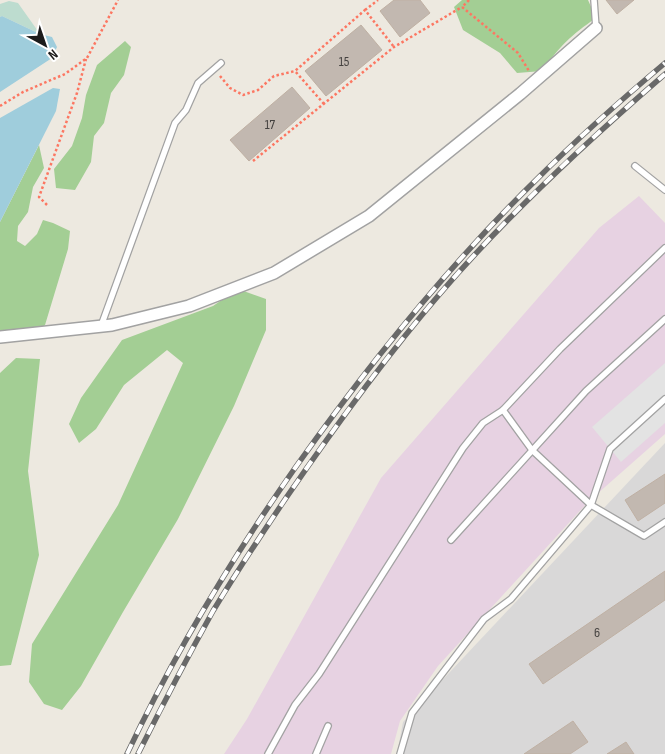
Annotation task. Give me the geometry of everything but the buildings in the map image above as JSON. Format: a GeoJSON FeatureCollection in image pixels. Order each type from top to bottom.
{"type":"FeatureCollection","features":[{"type":"Feature","properties":{"kind":"street"},"geometry":{"type":"LineString","coordinates":[[0,337],[112,325],[189,306],[274,273],[369,216],[596,28]]}},
{"type":"Feature","properties":{"kind":"lane"},"geometry":{"type":"LineString","coordinates":[[594,0],[596,28]]}},
{"type":"Feature","properties":{"kind":"lane"},"geometry":{"type":"LineString","coordinates":[[101,326],[175,122],[186,110],[198,83],[220,63]]}},
{"type":"Feature","properties":{"kind":"lane"},"geometry":{"type":"LineString","coordinates":[[636,166],[665,190]]}},
{"type":"Feature","properties":{"kind":"lane"},"geometry":{"type":"LineString","coordinates":[[268,754],[295,705],[319,674],[463,448],[483,424],[503,410],[560,349],[665,248]]}},
{"type":"Feature","properties":{"kind":"lane"},"geometry":{"type":"LineString","coordinates":[[451,540],[586,391],[665,319]]}},
{"type":"Feature","properties":{"kind":"lane"},"geometry":{"type":"LineString","coordinates":[[400,754],[412,713],[484,618],[511,599],[591,505],[610,449],[665,399]]}},
{"type":"Feature","properties":{"kind":"lane"},"geometry":{"type":"LineString","coordinates":[[503,410],[532,450],[591,505],[644,536],[665,522]]}},
{"type":"Feature","properties":{"kind":"lane"},"geometry":{"type":"LineString","coordinates":[[316,754],[328,726]]}},
{"type":"Feature","properties":{"kind":"path"},"geometry":{"type":"LineString","coordinates":[[47,205],[39,197],[77,93],[86,58],[118,0]]}},
{"type":"Feature","properties":{"kind":"path"},"geometry":{"type":"LineString","coordinates":[[214,69],[230,88],[244,95],[258,90],[274,76],[295,71],[378,0]]}},
{"type":"Feature","properties":{"kind":"path"},"geometry":{"type":"LineString","coordinates":[[253,161],[394,47],[462,7],[469,0]]}},
{"type":"Feature","properties":{"kind":"path"},"geometry":{"type":"LineString","coordinates":[[462,7],[518,54],[535,80]]}},
{"type":"Feature","properties":{"kind":"path"},"geometry":{"type":"LineString","coordinates":[[365,10],[394,47]]}},
{"type":"Feature","properties":{"kind":"path"},"geometry":{"type":"LineString","coordinates":[[0,106],[23,92],[65,74],[86,58]]}},
{"type":"Feature","properties":{"kind":"path"},"geometry":{"type":"LineString","coordinates":[[295,71],[324,104]]}},
{"type":"Feature","properties":{"kind":"shaded area"},"geometry":{"type":"Polygon","coordinates":[[[639,196],[665,223],[665,434],[588,502],[438,666],[400,721],[391,754],[224,754],[247,719],[381,478],[599,228],[639,196]]]}},
{"type":"Feature","properties":{"kind":"shaded area"},"geometry":{"type":"Polygon","coordinates":[[[665,363],[665,423],[621,462],[592,427],[665,363]]]}},
{"type":"Feature","properties":{"kind":"shaded area"},"geometry":{"type":"Polygon","coordinates":[[[665,443],[665,754],[397,754],[403,722],[665,443]]]}},
{"type":"Feature","properties":{"kind":"green space"},"geometry":{"type":"Polygon","coordinates":[[[462,0],[588,0],[596,18],[566,42],[542,71],[517,73],[500,53],[463,30],[454,7],[462,0]]]}},
{"type":"Feature","properties":{"kind":"green space"},"geometry":{"type":"Polygon","coordinates":[[[9,1],[18,3],[40,34],[2,16],[0,17],[0,4],[9,1]]]}},
{"type":"Feature","properties":{"kind":"green space"},"geometry":{"type":"Polygon","coordinates":[[[125,41],[131,47],[124,75],[111,93],[104,123],[94,136],[91,162],[75,190],[56,188],[54,169],[72,146],[82,118],[86,95],[97,65],[125,41]]]}},
{"type":"Feature","properties":{"kind":"green space"},"geometry":{"type":"Polygon","coordinates":[[[39,145],[44,168],[33,187],[28,212],[18,226],[17,241],[25,246],[37,234],[43,220],[70,231],[68,249],[45,325],[38,331],[0,334],[0,222],[39,145]]]}},
{"type":"Feature","properties":{"kind":"green space"},"geometry":{"type":"Polygon","coordinates":[[[238,289],[266,299],[266,330],[234,406],[178,519],[81,686],[62,710],[44,704],[29,682],[32,644],[118,505],[183,363],[167,350],[124,385],[96,429],[79,443],[69,424],[81,398],[122,340],[213,306],[238,289]]]}},
{"type":"Feature","properties":{"kind":"green space"},"geometry":{"type":"Polygon","coordinates":[[[16,358],[40,359],[28,471],[39,555],[11,665],[0,666],[0,373],[16,358]]]}},
{"type":"Feature","properties":{"kind":"water"},"geometry":{"type":"Polygon","coordinates":[[[2,16],[40,34],[52,37],[57,47],[52,58],[0,92],[0,17],[2,16]]]}},
{"type":"Feature","properties":{"kind":"water"},"geometry":{"type":"Polygon","coordinates":[[[53,88],[60,89],[56,111],[0,222],[0,118],[53,88]]]}},
{"type":"Feature","properties":{"kind":"railway"},"geometry":{"type":"LineString","coordinates":[[127,754],[184,643],[249,537],[295,468],[380,354],[440,282],[504,212],[584,134],[665,63]]}},
{"type":"Feature","properties":{"kind":"railway"},"geometry":{"type":"LineString","coordinates":[[138,754],[213,611],[267,526],[378,370],[438,296],[491,237],[576,153],[665,74]]}}]}
